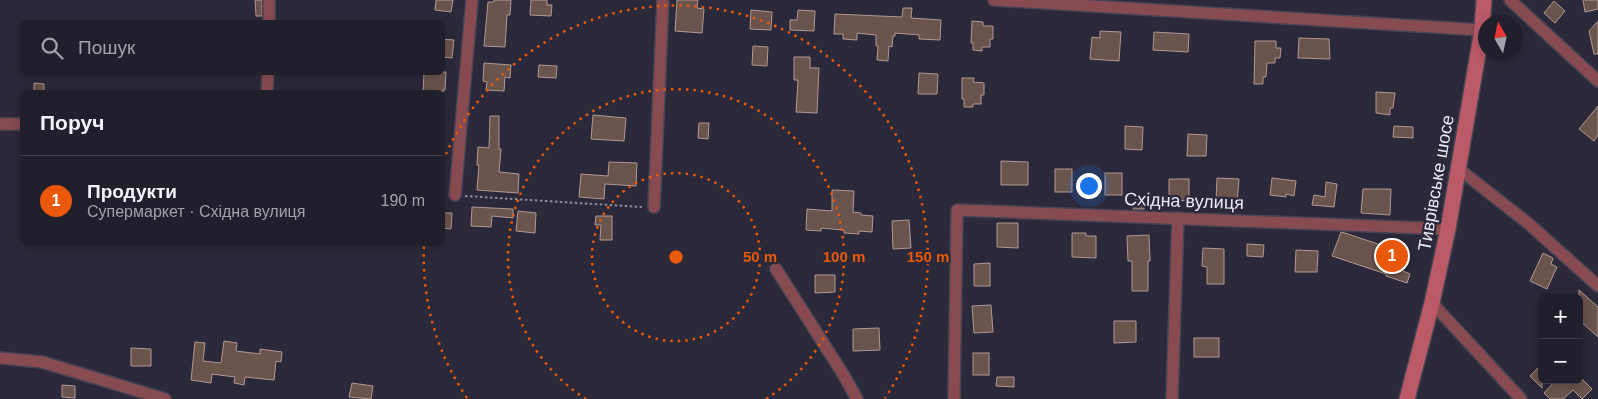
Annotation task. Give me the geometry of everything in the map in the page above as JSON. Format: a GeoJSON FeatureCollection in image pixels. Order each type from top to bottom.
{"type":"FeatureCollection","features":[{"type":"Feature","properties":{"kind":"main road","name":"Тиврівське шосе"},"geometry":{"type":"LineString","coordinates":[[1483,15],[1484,0]]}},
{"type":"Feature","properties":{"kind":"main road","name":"Тиврівське шосе"},"geometry":{"type":"LineString","coordinates":[[1407,399],[1432,303],[1448,229],[1478,54]]}},
{"type":"Feature","properties":{"kind":"street"},"geometry":{"type":"LineString","coordinates":[[269,0],[269,20]]}},
{"type":"Feature","properties":{"kind":"street"},"geometry":{"type":"LineString","coordinates":[[455,195],[472,0]]}},
{"type":"Feature","properties":{"kind":"street"},"geometry":{"type":"LineString","coordinates":[[654,208],[663,0]]}},
{"type":"Feature","properties":{"kind":"street"},"geometry":{"type":"LineString","coordinates":[[994,0],[1478,30]]}},
{"type":"Feature","properties":{"kind":"street"},"geometry":{"type":"LineString","coordinates":[[1510,0],[1597,80]]}},
{"type":"Feature","properties":{"kind":"street"},"geometry":{"type":"LineString","coordinates":[[268,75],[268,90]]}},
{"type":"Feature","properties":{"kind":"street"},"geometry":{"type":"LineString","coordinates":[[0,124],[20,124]]}},
{"type":"Feature","properties":{"kind":"street"},"geometry":{"type":"LineString","coordinates":[[1459,169],[1529,224],[1598,286]]}},
{"type":"Feature","properties":{"kind":"street","name":"Східна вулиця"},"geometry":{"type":"LineString","coordinates":[[954,399],[957,210],[1448,229]]}},
{"type":"Feature","properties":{"kind":"street"},"geometry":{"type":"LineString","coordinates":[[1172,399],[1178,218]]}},
{"type":"Feature","properties":{"kind":"street"},"geometry":{"type":"LineString","coordinates":[[776,270],[857,399]]}},
{"type":"Feature","properties":{"kind":"street"},"geometry":{"type":"LineString","coordinates":[[1432,303],[1521,399]]}},
{"type":"Feature","properties":{"kind":"street"},"geometry":{"type":"LineString","coordinates":[[0,358],[42,362],[165,399]]}},
{"type":"Feature","properties":{"kind":"path"},"geometry":{"type":"LineString","coordinates":[[455,195],[654,208]]}},
{"type":"Feature","properties":{"kind":"building"},"geometry":{"type":"Polygon","coordinates":[[[255,0],[262,0],[262,16],[256,16],[255,0]]]}},
{"type":"Feature","properties":{"kind":"building"},"geometry":{"type":"Polygon","coordinates":[[[436,0],[453,0],[451,12],[435,10],[436,0]]]}},
{"type":"Feature","properties":{"kind":"building"},"geometry":{"type":"Polygon","coordinates":[[[494,0],[511,0],[510,15],[507,15],[505,47],[484,46],[488,2],[494,2],[494,0]]]}},
{"type":"Feature","properties":{"kind":"building"},"geometry":{"type":"Polygon","coordinates":[[[531,0],[547,0],[547,5],[552,5],[551,16],[530,15],[531,0]]]}},
{"type":"Feature","properties":{"kind":"building"},"geometry":{"type":"Polygon","coordinates":[[[677,0],[698,0],[697,8],[704,9],[702,33],[675,31],[677,0]]]}},
{"type":"Feature","properties":{"kind":"building"},"geometry":{"type":"Polygon","coordinates":[[[1583,0],[1598,0],[1598,9],[1585,12],[1583,0]]]}},
{"type":"Feature","properties":{"kind":"building"},"geometry":{"type":"Polygon","coordinates":[[[1554,1],[1565,11],[1555,23],[1544,13],[1554,1]]]}},
{"type":"Feature","properties":{"kind":"building"},"geometry":{"type":"Polygon","coordinates":[[[903,8],[912,8],[911,18],[941,20],[940,40],[919,39],[919,35],[895,33],[892,47],[889,46],[888,61],[877,60],[878,46],[876,46],[876,35],[857,33],[857,40],[843,39],[843,34],[834,34],[835,14],[902,17],[903,8]]]}},
{"type":"Feature","properties":{"kind":"building"},"geometry":{"type":"Polygon","coordinates":[[[751,10],[772,12],[771,30],[750,29],[751,10]]]}},
{"type":"Feature","properties":{"kind":"building"},"geometry":{"type":"Polygon","coordinates":[[[798,10],[815,11],[814,31],[790,30],[790,20],[797,20],[798,10]]]}},
{"type":"Feature","properties":{"kind":"building"},"geometry":{"type":"Polygon","coordinates":[[[972,21],[983,22],[983,26],[993,26],[993,39],[990,39],[990,47],[982,47],[982,51],[973,50],[973,43],[971,43],[972,21]]]}},
{"type":"Feature","properties":{"kind":"building"},"geometry":{"type":"Polygon","coordinates":[[[1598,21],[1598,54],[1594,54],[1589,31],[1598,21]]]}},
{"type":"Feature","properties":{"kind":"building"},"geometry":{"type":"Polygon","coordinates":[[[1100,31],[1121,32],[1119,61],[1090,59],[1092,37],[1100,38],[1100,31]]]}},
{"type":"Feature","properties":{"kind":"building"},"geometry":{"type":"Polygon","coordinates":[[[1154,32],[1189,34],[1188,52],[1153,50],[1154,32]]]}},
{"type":"Feature","properties":{"kind":"building"},"geometry":{"type":"Polygon","coordinates":[[[1299,38],[1329,39],[1330,59],[1298,58],[1299,38]]]}},
{"type":"Feature","properties":{"kind":"building"},"geometry":{"type":"Polygon","coordinates":[[[445,39],[454,40],[452,58],[445,57],[445,39]]]}},
{"type":"Feature","properties":{"kind":"building"},"geometry":{"type":"Polygon","coordinates":[[[1255,41],[1276,41],[1276,48],[1281,48],[1280,58],[1275,58],[1275,63],[1267,63],[1266,77],[1263,77],[1263,84],[1254,84],[1255,41]]]}},
{"type":"Feature","properties":{"kind":"building"},"geometry":{"type":"Polygon","coordinates":[[[753,46],[768,47],[767,66],[752,65],[753,46]]]}},
{"type":"Feature","properties":{"kind":"building"},"geometry":{"type":"Polygon","coordinates":[[[794,57],[810,57],[810,68],[819,68],[817,113],[796,112],[798,80],[794,80],[794,57]]]}},
{"type":"Feature","properties":{"kind":"building"},"geometry":{"type":"Polygon","coordinates":[[[484,63],[511,65],[510,78],[505,77],[504,91],[486,90],[487,82],[483,81],[484,63]]]}},
{"type":"Feature","properties":{"kind":"building"},"geometry":{"type":"Polygon","coordinates":[[[539,65],[557,66],[556,78],[538,77],[539,65]]]}},
{"type":"Feature","properties":{"kind":"building"},"geometry":{"type":"Polygon","coordinates":[[[446,72],[445,90],[423,90],[424,75],[445,75],[446,72]]]}},
{"type":"Feature","properties":{"kind":"building"},"geometry":{"type":"Polygon","coordinates":[[[919,73],[938,74],[937,94],[918,94],[919,73]]]}},
{"type":"Feature","properties":{"kind":"building"},"geometry":{"type":"Polygon","coordinates":[[[962,78],[974,78],[973,82],[984,83],[984,95],[981,95],[981,104],[973,104],[973,107],[964,107],[962,78]]]}},
{"type":"Feature","properties":{"kind":"building"},"geometry":{"type":"Polygon","coordinates":[[[34,83],[44,84],[44,90],[34,90],[34,83]]]}},
{"type":"Feature","properties":{"kind":"building"},"geometry":{"type":"Polygon","coordinates":[[[1376,92],[1395,93],[1393,108],[1390,108],[1390,115],[1376,113],[1376,92]]]}},
{"type":"Feature","properties":{"kind":"building"},"geometry":{"type":"Polygon","coordinates":[[[1598,106],[1598,135],[1594,141],[1579,129],[1598,106]]]}},
{"type":"Feature","properties":{"kind":"building"},"geometry":{"type":"Polygon","coordinates":[[[593,115],[626,118],[624,141],[591,139],[593,115]]]}},
{"type":"Feature","properties":{"kind":"building"},"geometry":{"type":"Polygon","coordinates":[[[490,116],[499,116],[499,149],[501,149],[499,172],[519,174],[518,193],[477,190],[478,147],[489,148],[490,116]]]}},
{"type":"Feature","properties":{"kind":"building"},"geometry":{"type":"Polygon","coordinates":[[[699,123],[709,123],[708,139],[698,138],[699,123]]]}},
{"type":"Feature","properties":{"kind":"building"},"geometry":{"type":"Polygon","coordinates":[[[1125,126],[1143,127],[1142,150],[1125,149],[1125,126]]]}},
{"type":"Feature","properties":{"kind":"building"},"geometry":{"type":"Polygon","coordinates":[[[1394,126],[1413,127],[1413,138],[1393,137],[1394,126]]]}},
{"type":"Feature","properties":{"kind":"building"},"geometry":{"type":"Polygon","coordinates":[[[1188,134],[1207,135],[1206,156],[1187,156],[1188,134]]]}},
{"type":"Feature","properties":{"kind":"building"},"geometry":{"type":"Polygon","coordinates":[[[1001,161],[1028,162],[1028,185],[1001,185],[1001,161]]]}},
{"type":"Feature","properties":{"kind":"building"},"geometry":{"type":"Polygon","coordinates":[[[609,162],[637,163],[636,186],[605,184],[604,199],[579,197],[581,174],[608,176],[609,162]]]}},
{"type":"Feature","properties":{"kind":"building"},"geometry":{"type":"Polygon","coordinates":[[[1055,169],[1072,169],[1072,192],[1055,192],[1055,169]]]}},
{"type":"Feature","properties":{"kind":"building"},"geometry":{"type":"Polygon","coordinates":[[[1105,173],[1122,173],[1122,195],[1105,195],[1105,173]]]}},
{"type":"Feature","properties":{"kind":"building"},"geometry":{"type":"Polygon","coordinates":[[[1217,178],[1239,179],[1237,204],[1216,202],[1217,178]]]}},
{"type":"Feature","properties":{"kind":"building"},"geometry":{"type":"Polygon","coordinates":[[[1272,178],[1296,181],[1294,196],[1286,194],[1286,197],[1270,195],[1272,178]]]}},
{"type":"Feature","properties":{"kind":"building"},"geometry":{"type":"Polygon","coordinates":[[[1169,179],[1189,179],[1189,201],[1169,200],[1169,179]]]}},
{"type":"Feature","properties":{"kind":"building"},"geometry":{"type":"Polygon","coordinates":[[[1326,182],[1337,184],[1334,207],[1312,205],[1314,195],[1325,197],[1326,182]]]}},
{"type":"Feature","properties":{"kind":"building"},"geometry":{"type":"Polygon","coordinates":[[[1363,189],[1391,189],[1390,215],[1361,213],[1363,189]]]}},
{"type":"Feature","properties":{"kind":"building"},"geometry":{"type":"Polygon","coordinates":[[[832,190],[854,191],[853,212],[873,216],[872,232],[859,231],[859,234],[844,233],[844,230],[821,228],[821,231],[806,230],[807,209],[832,211],[832,190]]]}},
{"type":"Feature","properties":{"kind":"building"},"geometry":{"type":"Polygon","coordinates":[[[1134,200],[1144,200],[1144,209],[1133,209],[1134,200]]]}},
{"type":"Feature","properties":{"kind":"building"},"geometry":{"type":"Polygon","coordinates":[[[472,207],[513,209],[513,218],[492,216],[491,227],[471,226],[472,207]]]}},
{"type":"Feature","properties":{"kind":"building"},"geometry":{"type":"Polygon","coordinates":[[[518,211],[536,213],[535,233],[516,231],[518,211]]]}},
{"type":"Feature","properties":{"kind":"building"},"geometry":{"type":"Polygon","coordinates":[[[445,213],[452,213],[451,229],[445,228],[445,213]]]}},
{"type":"Feature","properties":{"kind":"building"},"geometry":{"type":"Polygon","coordinates":[[[596,216],[612,216],[612,240],[600,240],[601,225],[595,225],[596,216]]]}},
{"type":"Feature","properties":{"kind":"building"},"geometry":{"type":"Polygon","coordinates":[[[909,220],[911,248],[893,249],[892,221],[909,220]]]}},
{"type":"Feature","properties":{"kind":"building"},"geometry":{"type":"Polygon","coordinates":[[[997,223],[1018,223],[1018,248],[997,247],[997,223]]]}},
{"type":"Feature","properties":{"kind":"building"},"geometry":{"type":"Polygon","coordinates":[[[1341,232],[1399,251],[1395,262],[1403,264],[1401,270],[1410,274],[1407,283],[1332,256],[1341,232]]]}},
{"type":"Feature","properties":{"kind":"building"},"geometry":{"type":"Polygon","coordinates":[[[1072,233],[1086,233],[1086,236],[1096,236],[1096,258],[1072,257],[1072,233]]]}},
{"type":"Feature","properties":{"kind":"building"},"geometry":{"type":"Polygon","coordinates":[[[1149,235],[1148,291],[1132,291],[1132,261],[1128,261],[1127,236],[1149,235]]]}},
{"type":"Feature","properties":{"kind":"building"},"geometry":{"type":"Polygon","coordinates":[[[1247,244],[1264,245],[1263,257],[1247,256],[1247,244]]]}},
{"type":"Feature","properties":{"kind":"building"},"geometry":{"type":"Polygon","coordinates":[[[1203,248],[1224,249],[1224,284],[1207,284],[1207,267],[1202,266],[1203,248]]]}},
{"type":"Feature","properties":{"kind":"building"},"geometry":{"type":"Polygon","coordinates":[[[1296,250],[1318,251],[1317,272],[1295,272],[1296,250]]]}},
{"type":"Feature","properties":{"kind":"building"},"geometry":{"type":"Polygon","coordinates":[[[1543,253],[1553,258],[1551,264],[1557,267],[1547,289],[1530,281],[1543,253]]]}},
{"type":"Feature","properties":{"kind":"building"},"geometry":{"type":"Polygon","coordinates":[[[990,263],[990,286],[974,286],[974,264],[990,263]]]}},
{"type":"Feature","properties":{"kind":"building"},"geometry":{"type":"Polygon","coordinates":[[[815,275],[835,275],[835,292],[815,293],[815,275]]]}},
{"type":"Feature","properties":{"kind":"building"},"geometry":{"type":"Polygon","coordinates":[[[1579,290],[1598,307],[1598,337],[1583,324],[1583,294],[1579,294],[1579,290]]]}},
{"type":"Feature","properties":{"kind":"building"},"geometry":{"type":"Polygon","coordinates":[[[991,305],[993,332],[974,333],[972,306],[991,305]]]}},
{"type":"Feature","properties":{"kind":"building"},"geometry":{"type":"Polygon","coordinates":[[[1114,321],[1136,321],[1136,342],[1114,343],[1114,321]]]}},
{"type":"Feature","properties":{"kind":"building"},"geometry":{"type":"Polygon","coordinates":[[[879,328],[880,350],[853,351],[853,329],[879,328]]]}},
{"type":"Feature","properties":{"kind":"building"},"geometry":{"type":"Polygon","coordinates":[[[1194,338],[1219,338],[1219,357],[1194,357],[1194,338]]]}},
{"type":"Feature","properties":{"kind":"building"},"geometry":{"type":"Polygon","coordinates":[[[224,341],[237,343],[236,351],[260,354],[260,349],[282,352],[281,362],[276,361],[274,380],[245,377],[244,385],[234,383],[235,377],[212,374],[211,383],[191,380],[195,342],[205,343],[203,361],[221,363],[224,341]]]}},
{"type":"Feature","properties":{"kind":"building"},"geometry":{"type":"Polygon","coordinates":[[[131,348],[151,349],[151,366],[131,366],[131,348]]]}},
{"type":"Feature","properties":{"kind":"building"},"geometry":{"type":"Polygon","coordinates":[[[973,353],[989,353],[989,375],[973,375],[973,353]]]}},
{"type":"Feature","properties":{"kind":"building"},"geometry":{"type":"Polygon","coordinates":[[[1538,368],[1538,384],[1530,376],[1538,368]]]}},
{"type":"Feature","properties":{"kind":"building"},"geometry":{"type":"Polygon","coordinates":[[[997,377],[1014,377],[1014,387],[996,386],[997,377]]]}},
{"type":"Feature","properties":{"kind":"building"},"geometry":{"type":"Polygon","coordinates":[[[1583,380],[1592,389],[1582,399],[1573,390],[1563,399],[1550,399],[1544,393],[1552,384],[1583,384],[1583,380]]]}},
{"type":"Feature","properties":{"kind":"building"},"geometry":{"type":"Polygon","coordinates":[[[352,383],[373,386],[371,399],[349,397],[352,383]]]}},
{"type":"Feature","properties":{"kind":"building"},"geometry":{"type":"Polygon","coordinates":[[[62,385],[75,386],[75,398],[62,397],[62,385]]]}},
{"type":"Feature","properties":{"kind":"place","name":"Продукти"},"geometry":{"type":"Point","coordinates":[1392,256]}}]}
